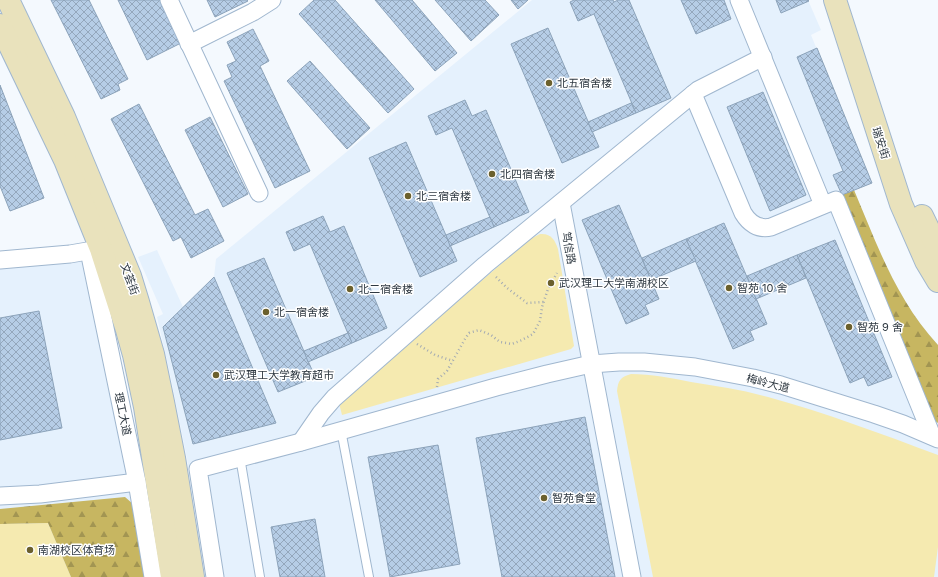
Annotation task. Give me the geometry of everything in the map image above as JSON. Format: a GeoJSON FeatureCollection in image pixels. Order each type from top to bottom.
{"type":"FeatureCollection","features":[{"type":"Feature","properties":{"kind":"main road","name":"文荟街"},"geometry":{"type":"LineString","coordinates":[[8,0],[64,117],[130,276],[153,354],[174,458],[194,577]]}},
{"type":"Feature","properties":{"kind":"main road","name":"瑞安街"},"geometry":{"type":"LineString","coordinates":[[835,0],[901,204],[926,261],[938,281]]}},
{"type":"Feature","properties":{"kind":"main road","name":"瑞安街"},"geometry":{"type":"LineString","coordinates":[[851,0],[908,179],[920,213],[938,249]]}},
{"type":"Feature","properties":{"kind":"main road","name":"文荟街"},"geometry":{"type":"LineString","coordinates":[[0,26],[65,160],[95,250],[127,330],[145,407],[172,577]]}},
{"type":"Feature","properties":{"kind":"street"},"geometry":{"type":"LineString","coordinates":[[169,0],[259,193]]}},
{"type":"Feature","properties":{"kind":"street"},"geometry":{"type":"LineString","coordinates":[[189,44],[253,12],[272,0]]}},
{"type":"Feature","properties":{"kind":"street"},"geometry":{"type":"LineString","coordinates":[[739,0],[823,205]]}},
{"type":"Feature","properties":{"kind":"street"},"geometry":{"type":"LineString","coordinates":[[301,442],[321,413],[334,398],[485,265],[698,90],[763,57]]}},
{"type":"Feature","properties":{"kind":"street"},"geometry":{"type":"LineString","coordinates":[[693,94],[743,213],[751,223],[762,228],[771,227],[836,200],[935,438]]}},
{"type":"Feature","properties":{"kind":"street","name":"笃信路"},"geometry":{"type":"LineString","coordinates":[[561,203],[632,577]]}},
{"type":"Feature","properties":{"kind":"street"},"geometry":{"type":"LineString","coordinates":[[0,260],[70,254],[95,250]]}},
{"type":"Feature","properties":{"kind":"street","name":"理工大道"},"geometry":{"type":"LineString","coordinates":[[95,250],[153,577]]}},
{"type":"Feature","properties":{"kind":"street","name":"梅岭大道"},"geometry":{"type":"LineString","coordinates":[[215,577],[198,469],[301,442],[496,387],[591,364],[644,362],[695,367],[752,378],[781,385],[853,407],[903,424],[935,438]]}},
{"type":"Feature","properties":{"kind":"street"},"geometry":{"type":"LineString","coordinates":[[0,496],[40,494],[137,482]]}},
{"type":"Feature","properties":{"kind":"lane"},"geometry":{"type":"LineString","coordinates":[[341,430],[369,577]]}},
{"type":"Feature","properties":{"kind":"lane"},"geometry":{"type":"LineString","coordinates":[[240,457],[260,577]]}},
{"type":"Feature","properties":{"kind":"path"},"geometry":{"type":"LineString","coordinates":[[439,403],[437,392],[438,379],[447,371],[469,333],[479,330],[491,335],[500,342],[512,344],[533,334],[540,321],[542,307],[548,289],[555,275],[571,257]]}},
{"type":"Feature","properties":{"kind":"path"},"geometry":{"type":"LineString","coordinates":[[485,265],[507,288],[527,303],[544,302]]}},
{"type":"Feature","properties":{"kind":"path"},"geometry":{"type":"LineString","coordinates":[[404,336],[435,355],[453,361]]}},
{"type":"Feature","properties":{"kind":"shaded area","name":"武汉理工大学南湖校区"},"geometry":{"type":"Polygon","coordinates":[[[532,0],[808,0],[821,30],[811,35],[872,183],[854,190],[879,251],[898,289],[927,334],[938,345],[938,577],[205,577],[187,459],[157,317],[163,314],[138,257],[157,250],[183,307],[214,277],[216,259],[532,0]]]}},
{"type":"Feature","properties":{"kind":"shaded area"},"geometry":{"type":"Polygon","coordinates":[[[540,234],[550,236],[558,249],[574,346],[571,349],[342,415],[339,403],[530,239],[540,234]]]}},
{"type":"Feature","properties":{"kind":"shaded area"},"geometry":{"type":"Polygon","coordinates":[[[96,261],[142,462],[161,577],[0,577],[0,266],[96,261]]]}},
{"type":"Feature","properties":{"kind":"shaded area"},"geometry":{"type":"Polygon","coordinates":[[[631,374],[661,376],[730,388],[790,403],[938,455],[938,547],[934,577],[653,577],[617,391],[620,380],[631,374]]]}},
{"type":"Feature","properties":{"kind":"shaded area","name":"南湖校区体育场"},"geometry":{"type":"Polygon","coordinates":[[[48,523],[71,577],[0,577],[0,524],[48,523]]]}},
{"type":"Feature","properties":{"kind":"green space"},"geometry":{"type":"Polygon","coordinates":[[[854,190],[880,252],[899,291],[923,327],[938,345],[938,423],[935,421],[842,195],[854,190]]]}},
{"type":"Feature","properties":{"kind":"green space"},"geometry":{"type":"Polygon","coordinates":[[[125,497],[133,504],[145,577],[71,577],[48,523],[0,524],[0,509],[125,497]]]}},
{"type":"Feature","properties":{"kind":"building"},"geometry":{"type":"Polygon","coordinates":[[[51,0],[89,0],[128,79],[118,84],[120,90],[101,99],[51,0]]]}},
{"type":"Feature","properties":{"kind":"building"},"geometry":{"type":"Polygon","coordinates":[[[118,0],[160,0],[181,43],[147,60],[118,0]]]}},
{"type":"Feature","properties":{"kind":"building"},"geometry":{"type":"Polygon","coordinates":[[[207,0],[247,0],[248,1],[215,17],[207,0]]]}},
{"type":"Feature","properties":{"kind":"building"},"geometry":{"type":"Polygon","coordinates":[[[314,0],[335,0],[414,89],[388,113],[299,14],[314,0]]]}},
{"type":"Feature","properties":{"kind":"building"},"geometry":{"type":"Polygon","coordinates":[[[375,0],[412,0],[457,53],[435,71],[375,0]]]}},
{"type":"Feature","properties":{"kind":"building"},"geometry":{"type":"Polygon","coordinates":[[[435,0],[485,0],[499,15],[471,41],[435,0]]]}},
{"type":"Feature","properties":{"kind":"building"},"geometry":{"type":"Polygon","coordinates":[[[511,0],[528,0],[518,9],[511,0]]]}},
{"type":"Feature","properties":{"kind":"building"},"geometry":{"type":"Polygon","coordinates":[[[574,0],[613,0],[614,2],[618,0],[629,0],[671,98],[636,113],[594,14],[578,21],[570,2],[574,0]]]}},
{"type":"Feature","properties":{"kind":"building"},"geometry":{"type":"Polygon","coordinates":[[[681,0],[724,0],[731,19],[696,34],[681,0]]]}},
{"type":"Feature","properties":{"kind":"building"},"geometry":{"type":"Polygon","coordinates":[[[776,0],[808,0],[809,1],[781,13],[776,0]]]}},
{"type":"Feature","properties":{"kind":"building","name":"北五宿舍楼"},"geometry":{"type":"Polygon","coordinates":[[[548,28],[599,147],[562,163],[511,44],[548,28]]]}},
{"type":"Feature","properties":{"kind":"building"},"geometry":{"type":"Polygon","coordinates":[[[253,29],[269,61],[260,66],[310,171],[275,188],[224,81],[232,77],[227,65],[236,61],[227,42],[253,29]]]}},
{"type":"Feature","properties":{"kind":"building"},"geometry":{"type":"Polygon","coordinates":[[[817,48],[872,183],[842,195],[833,175],[843,171],[797,57],[817,48]]]}},
{"type":"Feature","properties":{"kind":"building"},"geometry":{"type":"Polygon","coordinates":[[[310,61],[370,128],[347,149],[287,81],[310,61]]]}},
{"type":"Feature","properties":{"kind":"building"},"geometry":{"type":"Polygon","coordinates":[[[0,85],[44,198],[10,211],[0,186],[0,85]]]}},
{"type":"Feature","properties":{"kind":"building"},"geometry":{"type":"Polygon","coordinates":[[[763,92],[806,195],[770,211],[727,107],[763,92]]]}},
{"type":"Feature","properties":{"kind":"building","name":"北四宿舍楼"},"geometry":{"type":"Polygon","coordinates":[[[465,100],[472,116],[486,110],[529,212],[494,227],[452,128],[436,135],[428,116],[465,100]]]}},
{"type":"Feature","properties":{"kind":"building"},"geometry":{"type":"Polygon","coordinates":[[[631,103],[636,113],[592,132],[588,122],[631,103]]]}},
{"type":"Feature","properties":{"kind":"building"},"geometry":{"type":"Polygon","coordinates":[[[139,104],[195,215],[208,209],[224,241],[191,258],[181,237],[173,241],[111,119],[139,104]]]}},
{"type":"Feature","properties":{"kind":"building"},"geometry":{"type":"Polygon","coordinates":[[[210,117],[248,194],[223,207],[185,130],[210,117]]]}},
{"type":"Feature","properties":{"kind":"building","name":"北三宿舍楼"},"geometry":{"type":"Polygon","coordinates":[[[406,142],[457,261],[420,277],[369,158],[406,142]]]}},
{"type":"Feature","properties":{"kind":"building"},"geometry":{"type":"Polygon","coordinates":[[[619,205],[659,299],[645,305],[649,314],[626,324],[582,220],[619,205]]]}},
{"type":"Feature","properties":{"kind":"building","name":"北二宿舍楼"},"geometry":{"type":"Polygon","coordinates":[[[323,216],[330,232],[344,226],[387,328],[352,343],[310,244],[294,251],[286,232],[323,216]]]}},
{"type":"Feature","properties":{"kind":"building"},"geometry":{"type":"Polygon","coordinates":[[[490,217],[494,227],[450,246],[446,235],[490,217]]]}},
{"type":"Feature","properties":{"kind":"building","name":"智苑 10 舍"},"geometry":{"type":"Polygon","coordinates":[[[724,223],[767,324],[750,331],[754,340],[733,349],[686,239],[724,223]]]}},
{"type":"Feature","properties":{"kind":"building"},"geometry":{"type":"Polygon","coordinates":[[[686,239],[696,261],[651,280],[642,258],[686,239]]]}},
{"type":"Feature","properties":{"kind":"building","name":"智苑 9 舍"},"geometry":{"type":"Polygon","coordinates":[[[835,240],[892,377],[868,386],[864,377],[850,383],[797,255],[835,240]]]}},
{"type":"Feature","properties":{"kind":"building"},"geometry":{"type":"Polygon","coordinates":[[[797,255],[806,278],[756,299],[747,276],[797,255]]]}},
{"type":"Feature","properties":{"kind":"building","name":"北一宿舍楼"},"geometry":{"type":"Polygon","coordinates":[[[264,258],[315,377],[278,392],[227,273],[264,258]]]}},
{"type":"Feature","properties":{"kind":"building","name":"武汉理工大学教育超市"},"geometry":{"type":"Polygon","coordinates":[[[214,277],[276,423],[193,444],[163,327],[214,277]]]}},
{"type":"Feature","properties":{"kind":"building"},"geometry":{"type":"Polygon","coordinates":[[[39,311],[62,428],[0,440],[0,318],[39,311]]]}},
{"type":"Feature","properties":{"kind":"building"},"geometry":{"type":"Polygon","coordinates":[[[348,333],[352,343],[308,362],[304,351],[348,333]]]}},
{"type":"Feature","properties":{"kind":"building","name":"智苑食堂"},"geometry":{"type":"Polygon","coordinates":[[[585,417],[615,577],[502,577],[476,438],[585,417]]]}},
{"type":"Feature","properties":{"kind":"building"},"geometry":{"type":"Polygon","coordinates":[[[438,445],[460,564],[390,577],[368,457],[438,445]]]}},
{"type":"Feature","properties":{"kind":"building"},"geometry":{"type":"Polygon","coordinates":[[[315,519],[325,577],[280,577],[271,527],[315,519]]]}},
{"type":"Feature","properties":{"kind":"place","name":"北五宿舍楼"},"geometry":{"type":"Point","coordinates":[549,83]}},
{"type":"Feature","properties":{"kind":"place","name":"北四宿舍楼"},"geometry":{"type":"Point","coordinates":[492,174]}},
{"type":"Feature","properties":{"kind":"place","name":"北三宿舍楼"},"geometry":{"type":"Point","coordinates":[408,196]}},
{"type":"Feature","properties":{"kind":"place","name":"武汉理工大学南湖校区"},"geometry":{"type":"Point","coordinates":[551,283]}},
{"type":"Feature","properties":{"kind":"place","name":"智苑 10 舍"},"geometry":{"type":"Point","coordinates":[729,288]}},
{"type":"Feature","properties":{"kind":"place","name":"北二宿舍楼"},"geometry":{"type":"Point","coordinates":[350,289]}},
{"type":"Feature","properties":{"kind":"place","name":"北一宿舍楼"},"geometry":{"type":"Point","coordinates":[266,312]}},
{"type":"Feature","properties":{"kind":"place","name":"智苑 9 舍"},"geometry":{"type":"Point","coordinates":[849,327]}},
{"type":"Feature","properties":{"kind":"place","name":"武汉理工大学教育超市"},"geometry":{"type":"Point","coordinates":[216,375]}},
{"type":"Feature","properties":{"kind":"place","name":"智苑食堂"},"geometry":{"type":"Point","coordinates":[544,498]}},
{"type":"Feature","properties":{"kind":"place","name":"南湖校区体育场"},"geometry":{"type":"Point","coordinates":[30,550]}}]}
